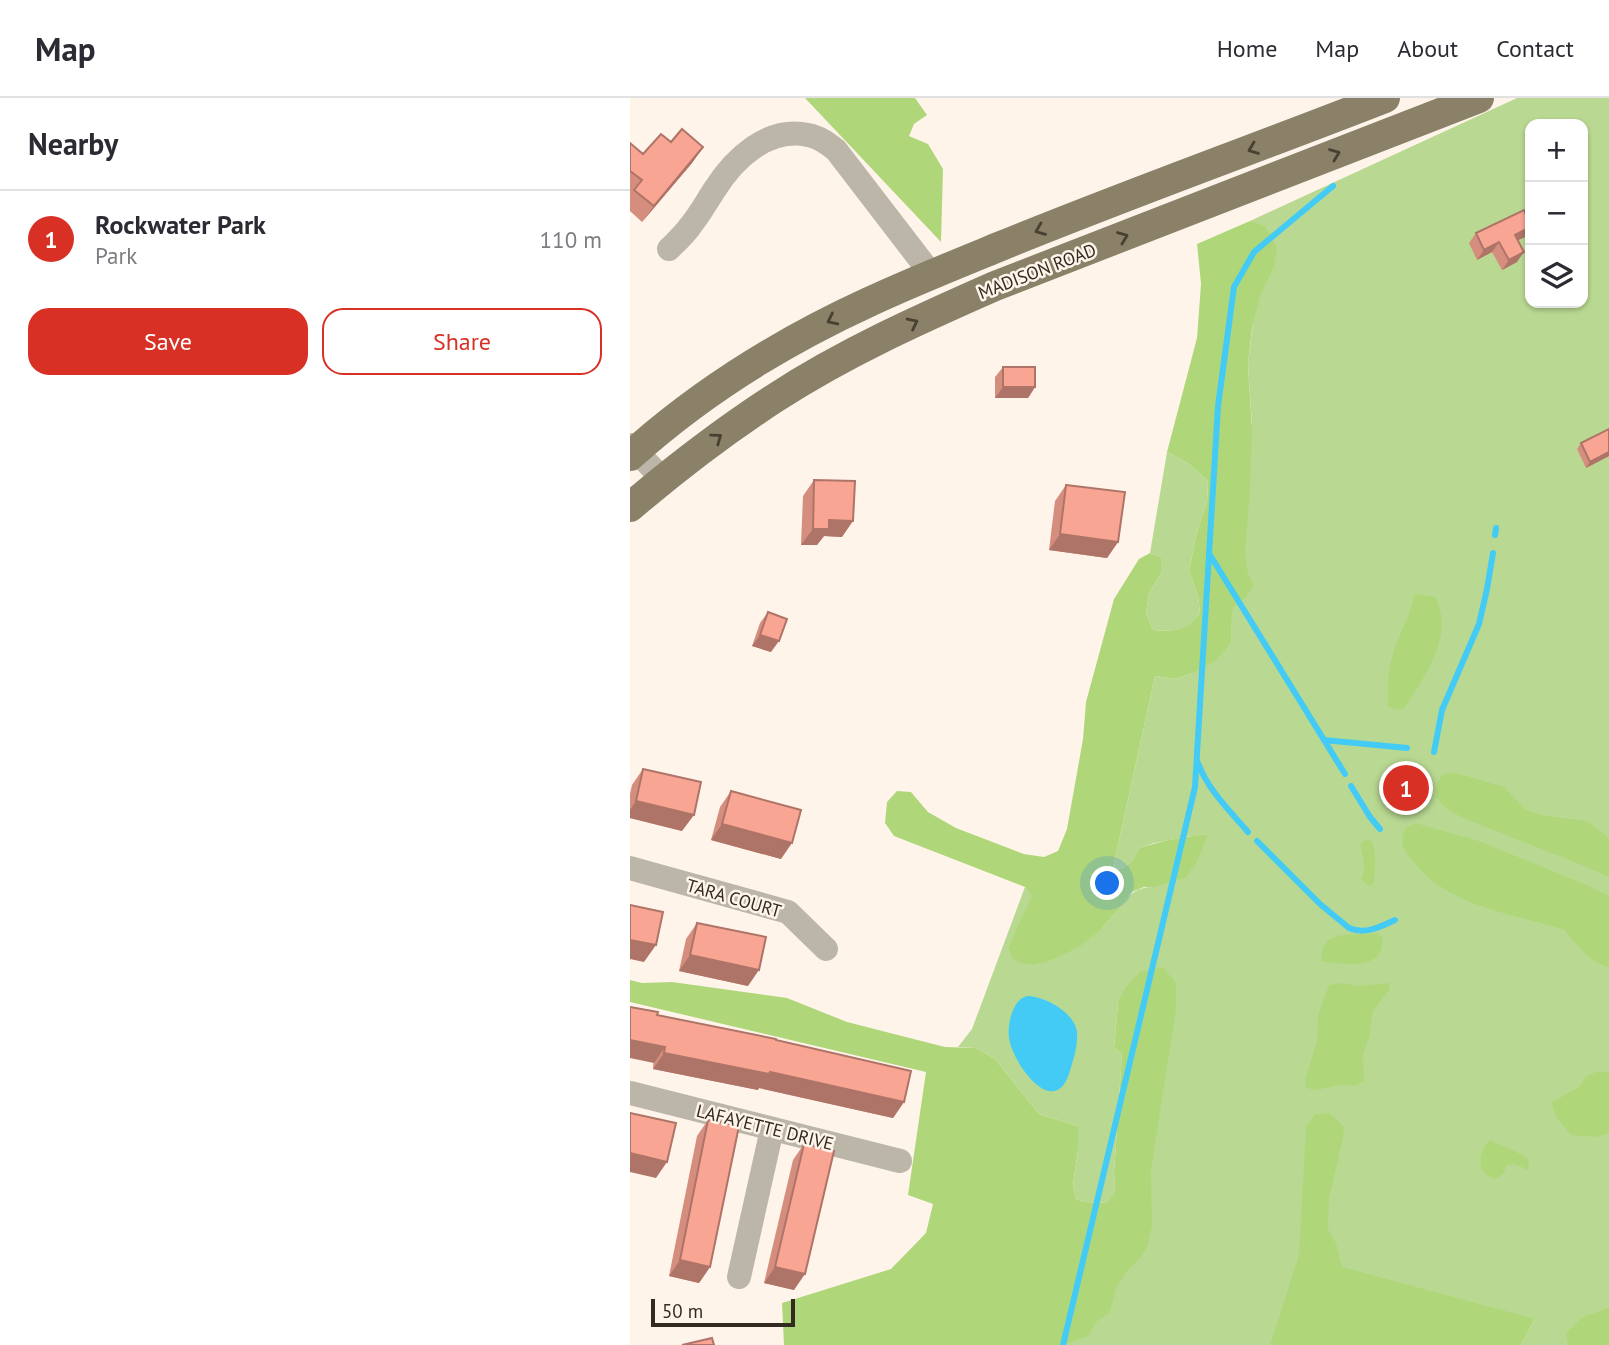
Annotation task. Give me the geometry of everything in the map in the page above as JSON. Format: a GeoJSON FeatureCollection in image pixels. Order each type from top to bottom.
{"type":"FeatureCollection","features":[{"type":"Feature","properties":{"kind":"main road","name":"MADISON ROAD"},"geometry":{"type":"LineString","coordinates":[[632,450],[746,369],[818,327],[868,302],[1061,221],[1385,98]]}},
{"type":"Feature","properties":{"kind":"main road","name":"MADISON ROAD"},"geometry":{"type":"LineString","coordinates":[[630,507],[718,437],[777,396],[839,360],[916,321],[995,286],[1479,98]]}},
{"type":"Feature","properties":{"kind":"street"},"geometry":{"type":"LineString","coordinates":[[669,249],[692,224],[716,186],[754,146],[786,134],[806,134],[822,140],[836,150],[932,275]]}},
{"type":"Feature","properties":{"kind":"street"},"geometry":{"type":"LineString","coordinates":[[632,450],[663,479]]}},
{"type":"Feature","properties":{"kind":"street","name":"TARA COURT"},"geometry":{"type":"LineString","coordinates":[[630,869],[788,912],[827,949]]}},
{"type":"Feature","properties":{"kind":"street","name":"LAFAYETTE DRIVE"},"geometry":{"type":"LineString","coordinates":[[630,1093],[900,1161]]}},
{"type":"Feature","properties":{"kind":"street"},"geometry":{"type":"LineString","coordinates":[[738,1277],[772,1129]]}},
{"type":"Feature","properties":{"kind":"green space"},"geometry":{"type":"Polygon","coordinates":[[[805,98],[915,98],[927,115],[914,124],[909,136],[928,144],[943,169],[941,242],[805,98]]]}},
{"type":"Feature","properties":{"kind":"green space"},"geometry":{"type":"Polygon","coordinates":[[[1517,98],[1609,98],[1609,1345],[1521,1345],[1535,1319],[1279,1345],[1064,1345],[1130,1217],[1169,974],[1118,1002],[1114,1048],[1122,1054],[1115,1192],[1108,1203],[1076,1199],[1073,1185],[1078,1126],[1039,1114],[995,1059],[976,1048],[958,1047],[972,1029],[1025,887],[1033,896],[1008,946],[1050,961],[1097,933],[1135,891],[1154,887],[1191,836],[1139,848],[1132,861],[1122,869],[1113,868],[1155,676],[1175,679],[1193,673],[1252,424],[1248,365],[1253,322],[1250,221],[1517,98]]]}},
{"type":"Feature","properties":{"kind":"green space"},"geometry":{"type":"Polygon","coordinates":[[[1250,221],[1265,226],[1277,248],[1274,267],[1260,296],[1252,328],[1248,365],[1252,427],[1245,552],[1248,574],[1254,585],[1245,598],[1233,608],[1231,642],[1215,661],[1175,679],[1155,676],[1113,868],[1122,869],[1132,861],[1139,848],[1173,839],[1208,835],[1196,864],[1185,878],[1132,892],[1099,932],[1079,947],[1050,961],[1033,965],[1021,963],[1012,958],[1008,946],[1032,896],[1025,887],[894,836],[885,823],[887,802],[897,791],[911,792],[928,812],[956,828],[1024,854],[1044,857],[1058,851],[1067,829],[1083,739],[1086,702],[1114,599],[1139,559],[1150,553],[1161,557],[1161,574],[1149,593],[1146,614],[1153,630],[1180,629],[1190,624],[1200,613],[1198,596],[1189,571],[1197,531],[1207,502],[1208,481],[1189,464],[1167,452],[1197,338],[1201,284],[1197,244],[1250,221]]]}},
{"type":"Feature","properties":{"kind":"green space"},"geometry":{"type":"Polygon","coordinates":[[[1167,452],[1189,464],[1208,481],[1207,502],[1197,531],[1189,571],[1198,596],[1200,613],[1184,627],[1168,631],[1153,630],[1146,614],[1149,593],[1161,574],[1161,557],[1150,553],[1167,452]]]}},
{"type":"Feature","properties":{"kind":"green space"},"geometry":{"type":"Polygon","coordinates":[[[1417,594],[1435,597],[1441,611],[1440,641],[1420,683],[1404,708],[1396,710],[1388,706],[1390,668],[1413,597],[1417,594]]]}},
{"type":"Feature","properties":{"kind":"green space"},"geometry":{"type":"Polygon","coordinates":[[[1452,773],[1504,787],[1526,810],[1547,816],[1587,821],[1609,838],[1609,877],[1461,817],[1447,808],[1438,800],[1436,789],[1443,774],[1452,773]]]}},
{"type":"Feature","properties":{"kind":"green space"},"geometry":{"type":"Polygon","coordinates":[[[1416,823],[1479,841],[1609,896],[1609,967],[1590,958],[1565,930],[1481,906],[1442,888],[1410,858],[1404,847],[1402,841],[1405,828],[1416,823]]]}},
{"type":"Feature","properties":{"kind":"green space"},"geometry":{"type":"Polygon","coordinates":[[[1370,839],[1374,849],[1375,866],[1374,883],[1369,886],[1361,879],[1364,866],[1360,843],[1370,839]]]}},
{"type":"Feature","properties":{"kind":"green space"},"geometry":{"type":"Polygon","coordinates":[[[1378,933],[1383,938],[1382,947],[1373,959],[1367,962],[1351,964],[1321,961],[1327,942],[1333,938],[1378,933]]]}},
{"type":"Feature","properties":{"kind":"green space"},"geometry":{"type":"Polygon","coordinates":[[[1163,967],[1176,983],[1176,1010],[1151,1170],[1152,1226],[1142,1256],[1127,1271],[1116,1288],[1110,1312],[1096,1322],[1088,1336],[1064,1345],[784,1345],[782,1303],[891,1269],[926,1233],[933,1204],[908,1195],[926,1072],[630,1002],[630,980],[642,983],[672,982],[787,998],[847,1022],[945,1047],[976,1048],[995,1059],[1039,1114],[1078,1126],[1073,1185],[1076,1199],[1107,1203],[1115,1192],[1122,1054],[1114,1048],[1118,1002],[1125,988],[1140,972],[1163,967]]]}},
{"type":"Feature","properties":{"kind":"green space"},"geometry":{"type":"Polygon","coordinates":[[[1343,983],[1358,986],[1389,983],[1390,989],[1373,1011],[1369,1038],[1363,1054],[1364,1081],[1356,1086],[1341,1085],[1316,1090],[1306,1088],[1305,1080],[1317,1041],[1318,1015],[1329,985],[1343,983]]]}},
{"type":"Feature","properties":{"kind":"green space"},"geometry":{"type":"Polygon","coordinates":[[[1596,1072],[1609,1072],[1609,1133],[1597,1137],[1571,1135],[1556,1116],[1552,1102],[1579,1087],[1586,1076],[1596,1072]]]}},
{"type":"Feature","properties":{"kind":"green space"},"geometry":{"type":"Polygon","coordinates":[[[1330,1113],[1344,1127],[1329,1199],[1328,1229],[1336,1243],[1342,1267],[1535,1319],[1521,1345],[1270,1345],[1299,1255],[1306,1126],[1315,1114],[1330,1113]]]}},
{"type":"Feature","properties":{"kind":"green space"},"geometry":{"type":"Polygon","coordinates":[[[1490,1140],[1529,1160],[1528,1170],[1515,1164],[1507,1165],[1503,1174],[1495,1179],[1489,1176],[1480,1162],[1483,1150],[1490,1140]]]}},
{"type":"Feature","properties":{"kind":"green space"},"geometry":{"type":"Polygon","coordinates":[[[1608,1308],[1609,1345],[1568,1345],[1566,1333],[1583,1317],[1608,1308]]]}},
{"type":"Feature","properties":{"kind":"water"},"geometry":{"type":"Polygon","coordinates":[[[1027,996],[1050,1002],[1065,1012],[1077,1032],[1069,1074],[1062,1087],[1053,1091],[1044,1089],[1025,1072],[1017,1060],[1009,1038],[1011,1016],[1018,1001],[1027,996]]]}},
{"type":"Feature","properties":{"kind":"building"},"geometry":{"type":"Polygon","coordinates":[[[682,129],[703,147],[654,206],[634,190],[642,180],[630,171],[630,143],[643,154],[661,134],[671,142],[682,129]]]}},
{"type":"Feature","properties":{"kind":"building"},"geometry":{"type":"Polygon","coordinates":[[[1524,210],[1525,230],[1515,235],[1524,252],[1509,260],[1499,242],[1484,250],[1476,233],[1524,210]]]}},
{"type":"Feature","properties":{"kind":"building"},"geometry":{"type":"Polygon","coordinates":[[[1003,367],[1035,367],[1035,387],[1003,387],[1003,367]]]}},
{"type":"Feature","properties":{"kind":"building"},"geometry":{"type":"Polygon","coordinates":[[[1609,429],[1609,452],[1590,462],[1581,443],[1609,429]]]}},
{"type":"Feature","properties":{"kind":"building"},"geometry":{"type":"Polygon","coordinates":[[[814,480],[855,481],[853,521],[829,520],[829,529],[813,529],[814,480]]]}},
{"type":"Feature","properties":{"kind":"building"},"geometry":{"type":"Polygon","coordinates":[[[1066,485],[1125,492],[1118,542],[1060,534],[1066,485]]]}},
{"type":"Feature","properties":{"kind":"building"},"geometry":{"type":"Polygon","coordinates":[[[768,612],[787,619],[779,641],[760,635],[768,612]]]}},
{"type":"Feature","properties":{"kind":"building"},"geometry":{"type":"Polygon","coordinates":[[[643,769],[701,782],[694,815],[636,801],[643,769]]]}},
{"type":"Feature","properties":{"kind":"building"},"geometry":{"type":"Polygon","coordinates":[[[731,791],[801,810],[792,843],[722,824],[731,791]]]}},
{"type":"Feature","properties":{"kind":"building"},"geometry":{"type":"Polygon","coordinates":[[[630,905],[663,912],[656,945],[630,940],[630,905]]]}},
{"type":"Feature","properties":{"kind":"building"},"geometry":{"type":"Polygon","coordinates":[[[697,923],[766,937],[759,970],[690,955],[697,923]]]}},
{"type":"Feature","properties":{"kind":"building"},"geometry":{"type":"Polygon","coordinates":[[[630,1007],[911,1071],[904,1102],[770,1072],[769,1074],[664,1053],[665,1047],[630,1040],[630,1007]]]}},
{"type":"Feature","properties":{"kind":"building"},"geometry":{"type":"Polygon","coordinates":[[[630,1113],[676,1123],[667,1162],[630,1153],[630,1113]]]}},
{"type":"Feature","properties":{"kind":"building"},"geometry":{"type":"Polygon","coordinates":[[[708,1120],[739,1126],[710,1267],[680,1260],[708,1120]]]}},
{"type":"Feature","properties":{"kind":"building"},"geometry":{"type":"Polygon","coordinates":[[[804,1144],[834,1151],[805,1274],[775,1267],[804,1144]]]}},
{"type":"Feature","properties":{"kind":"building"},"geometry":{"type":"Polygon","coordinates":[[[712,1338],[714,1345],[682,1345],[712,1338]]]}},
{"type":"Feature","properties":{"kind":"waterway"},"geometry":{"type":"LineString","coordinates":[[1063,1345],[1195,787],[1218,406],[1234,287],[1254,252],[1333,186]]}},
{"type":"Feature","properties":{"kind":"waterway"},"geometry":{"type":"LineString","coordinates":[[1495,535],[1496,528]]}},
{"type":"Feature","properties":{"kind":"waterway"},"geometry":{"type":"LineString","coordinates":[[1434,752],[1442,710],[1479,624],[1493,553]]}},
{"type":"Feature","properties":{"kind":"waterway"},"geometry":{"type":"LineString","coordinates":[[1210,555],[1345,774]]}},
{"type":"Feature","properties":{"kind":"waterway"},"geometry":{"type":"LineString","coordinates":[[1324,740],[1407,748]]}},
{"type":"Feature","properties":{"kind":"waterway"},"geometry":{"type":"LineString","coordinates":[[1198,763],[1213,791],[1248,832]]}},
{"type":"Feature","properties":{"kind":"waterway"},"geometry":{"type":"LineString","coordinates":[[1351,786],[1380,829]]}},
{"type":"Feature","properties":{"kind":"waterway"},"geometry":{"type":"LineString","coordinates":[[1257,841],[1320,904],[1349,928],[1367,930],[1395,920]]}},
{"type":"Feature","properties":{"kind":"place","name":"Rockwater Park"},"geometry":{"type":"Point","coordinates":[1406,788]}}]}
